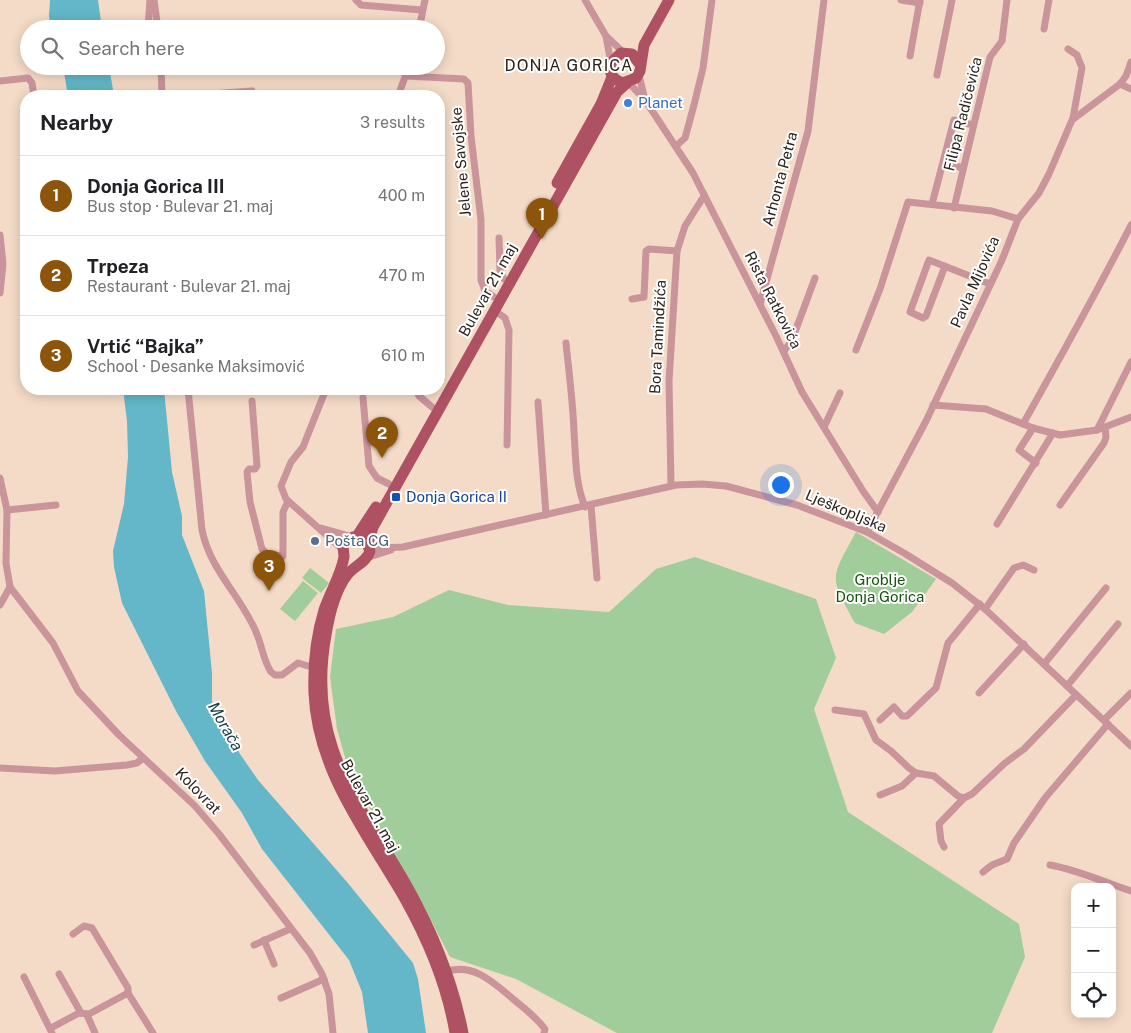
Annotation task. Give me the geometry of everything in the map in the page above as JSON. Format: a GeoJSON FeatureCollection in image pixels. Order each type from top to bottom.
{"type":"FeatureCollection","features":[{"type":"Feature","properties":{"kind":"main road"},"geometry":{"type":"LineString","coordinates":[[626,53],[636,42],[660,0]]}},
{"type":"Feature","properties":{"kind":"main road"},"geometry":{"type":"LineString","coordinates":[[639,75],[647,37],[669,0]]}},
{"type":"Feature","properties":{"kind":"main road"},"geometry":{"type":"LineString","coordinates":[[611,63],[618,55],[626,53],[635,56],[640,63]]}},
{"type":"Feature","properties":{"kind":"main road","name":"Bulevar 21. maj"},"geometry":{"type":"LineString","coordinates":[[445,384],[601,104],[612,76],[610,70],[611,63]]}},
{"type":"Feature","properties":{"kind":"main road","name":"Bulevar 21. maj"},"geometry":{"type":"LineString","coordinates":[[464,1033],[457,1006],[419,909],[346,784],[328,734],[322,688],[325,639],[341,585],[363,560],[381,513],[494,310],[617,92],[639,75]]}},
{"type":"Feature","properties":{"kind":"main road"},"geometry":{"type":"LineString","coordinates":[[612,76],[619,82],[628,83]]}},
{"type":"Feature","properties":{"kind":"main road","name":"Bulevar 21. maj"},"geometry":{"type":"LineString","coordinates":[[439,395],[388,484],[355,536],[346,542],[320,624],[315,668],[317,718],[330,768],[347,802],[414,916],[443,972],[455,1033]]}},
{"type":"Feature","properties":{"kind":"main road"},"geometry":{"type":"LineString","coordinates":[[355,536],[369,544]]}},
{"type":"Feature","properties":{"kind":"main road"},"geometry":{"type":"LineString","coordinates":[[343,552],[350,561],[363,560]]}},
{"type":"Feature","properties":{"kind":"street"},"geometry":{"type":"LineString","coordinates":[[149,20],[150,0]]}},
{"type":"Feature","properties":{"kind":"street"},"geometry":{"type":"LineString","coordinates":[[154,0],[157,20]]}},
{"type":"Feature","properties":{"kind":"street"},"geometry":{"type":"LineString","coordinates":[[356,0],[361,6],[422,10]]}},
{"type":"Feature","properties":{"kind":"street"},"geometry":{"type":"LineString","coordinates":[[420,20],[425,0]]}},
{"type":"Feature","properties":{"kind":"street"},"geometry":{"type":"LineString","coordinates":[[585,0],[606,36],[626,53]]}},
{"type":"Feature","properties":{"kind":"street"},"geometry":{"type":"LineString","coordinates":[[676,146],[685,138],[694,105],[703,68],[712,0]]}},
{"type":"Feature","properties":{"kind":"street","name":"Arhonta Petra"},"geometry":{"type":"LineString","coordinates":[[760,304],[808,131],[824,0]]}},
{"type":"Feature","properties":{"kind":"street"},"geometry":{"type":"LineString","coordinates":[[901,0],[920,2],[910,56]]}},
{"type":"Feature","properties":{"kind":"street"},"geometry":{"type":"LineString","coordinates":[[937,75],[952,0]]}},
{"type":"Feature","properties":{"kind":"street","name":"Filipa Radičevića"},"geometry":{"type":"LineString","coordinates":[[954,208],[990,57],[1002,41],[1008,0]]}},
{"type":"Feature","properties":{"kind":"street"},"geometry":{"type":"LineString","coordinates":[[1044,29],[1049,0]]}},
{"type":"Feature","properties":{"kind":"street"},"geometry":{"type":"LineString","coordinates":[[606,36],[611,63]]}},
{"type":"Feature","properties":{"kind":"street","name":"Pavla Mijovića"},"geometry":{"type":"LineString","coordinates":[[867,532],[933,405],[990,284],[1018,219],[1039,193],[1073,118],[1082,68],[1077,55],[1068,49]]}},
{"type":"Feature","properties":{"kind":"street"},"geometry":{"type":"LineString","coordinates":[[1073,118],[1120,84],[1126,76],[1131,62]]}},
{"type":"Feature","properties":{"kind":"street"},"geometry":{"type":"LineString","coordinates":[[161,75],[162,90]]}},
{"type":"Feature","properties":{"kind":"street","name":"Rista Ratkovića"},"geometry":{"type":"LineString","coordinates":[[639,75],[645,100]]}},
{"type":"Feature","properties":{"kind":"street"},"geometry":{"type":"LineString","coordinates":[[400,90],[406,76]]}},
{"type":"Feature","properties":{"kind":"street","name":"Jelene Savojske"},"geometry":{"type":"LineString","coordinates":[[406,76],[464,79],[468,83],[471,136],[481,220],[481,280],[485,291],[494,297]]}},
{"type":"Feature","properties":{"kind":"street"},"geometry":{"type":"LineString","coordinates":[[0,81],[28,78],[32,83],[33,90]]}},
{"type":"Feature","properties":{"kind":"street","name":"Rista Ratkovića"},"geometry":{"type":"LineString","coordinates":[[628,83],[645,100],[676,146],[760,304],[802,392],[862,491],[878,512]]}},
{"type":"Feature","properties":{"kind":"street"},"geometry":{"type":"LineString","coordinates":[[1120,84],[1131,90]]}},
{"type":"Feature","properties":{"kind":"street"},"geometry":{"type":"LineString","coordinates":[[932,204],[954,120],[973,125]]}},
{"type":"Feature","properties":{"kind":"street"},"geometry":{"type":"LineString","coordinates":[[944,163],[963,168]]}},
{"type":"Feature","properties":{"kind":"street","name":"Bora Tamindžića"},"geometry":{"type":"LineString","coordinates":[[671,486],[669,381],[677,251],[685,226],[704,196]]}},
{"type":"Feature","properties":{"kind":"street"},"geometry":{"type":"LineString","coordinates":[[856,350],[880,289],[905,205],[912,200],[954,208],[992,211],[1018,219]]}},
{"type":"Feature","properties":{"kind":"street"},"geometry":{"type":"LineString","coordinates":[[1023,424],[1072,332],[1102,283],[1131,225]]}},
{"type":"Feature","properties":{"kind":"street"},"geometry":{"type":"LineString","coordinates":[[0,235],[3,264],[0,293]]}},
{"type":"Feature","properties":{"kind":"street"},"geometry":{"type":"LineString","coordinates":[[499,238],[500,271],[504,279]]}},
{"type":"Feature","properties":{"kind":"street"},"geometry":{"type":"LineString","coordinates":[[632,299],[644,297],[646,251],[649,249],[677,251]]}},
{"type":"Feature","properties":{"kind":"street"},"geometry":{"type":"LineString","coordinates":[[945,266],[926,316],[923,318],[910,312],[930,260],[945,266],[990,284]]}},
{"type":"Feature","properties":{"kind":"street"},"geometry":{"type":"LineString","coordinates":[[784,351],[792,340],[815,278]]}},
{"type":"Feature","properties":{"kind":"street"},"geometry":{"type":"LineString","coordinates":[[494,310],[504,318],[509,330],[507,445]]}},
{"type":"Feature","properties":{"kind":"street"},"geometry":{"type":"LineString","coordinates":[[566,344],[574,432],[575,470],[579,492],[588,506],[597,578]]}},
{"type":"Feature","properties":{"kind":"street"},"geometry":{"type":"LineString","coordinates":[[1097,430],[1131,362]]}},
{"type":"Feature","properties":{"kind":"street"},"geometry":{"type":"LineString","coordinates":[[824,427],[840,393]]}},
{"type":"Feature","properties":{"kind":"street"},"geometry":{"type":"LineString","coordinates":[[189,395],[202,530],[209,552],[224,581],[256,631],[271,672],[275,675],[282,675],[298,663],[315,668]]}},
{"type":"Feature","properties":{"kind":"street"},"geometry":{"type":"LineString","coordinates":[[324,395],[303,447],[291,462],[282,482],[282,494],[320,528],[343,552]]}},
{"type":"Feature","properties":{"kind":"street"},"geometry":{"type":"LineString","coordinates":[[419,395],[432,407]]}},
{"type":"Feature","properties":{"kind":"street"},"geometry":{"type":"LineString","coordinates":[[363,398],[370,466],[377,478],[388,484]]}},
{"type":"Feature","properties":{"kind":"street"},"geometry":{"type":"LineString","coordinates":[[252,401],[257,466],[255,469],[249,469],[247,472],[251,508],[262,549],[267,554],[282,556],[283,512],[288,501]]}},
{"type":"Feature","properties":{"kind":"street"},"geometry":{"type":"LineString","coordinates":[[538,402],[546,515]]}},
{"type":"Feature","properties":{"kind":"street"},"geometry":{"type":"LineString","coordinates":[[933,405],[986,409],[1033,428],[1070,435],[1105,428],[1131,417]]}},
{"type":"Feature","properties":{"kind":"street"},"geometry":{"type":"LineString","coordinates":[[1033,428],[1019,450],[1036,463]]}},
{"type":"Feature","properties":{"kind":"street"},"geometry":{"type":"LineString","coordinates":[[1060,505],[1104,443],[1106,437],[1105,428]]}},
{"type":"Feature","properties":{"kind":"street"},"geometry":{"type":"LineString","coordinates":[[997,524],[1053,433]]}},
{"type":"Feature","properties":{"kind":"street"},"geometry":{"type":"LineString","coordinates":[[0,478],[7,510],[7,569],[10,587],[0,605]]}},
{"type":"Feature","properties":{"kind":"street","name":"Lješkopljska"},"geometry":{"type":"LineString","coordinates":[[363,560],[396,548],[671,486],[702,484],[743,490],[797,505],[867,532],[918,561],[982,606],[1131,746]]}},
{"type":"Feature","properties":{"kind":"street"},"geometry":{"type":"LineString","coordinates":[[7,510],[56,505]]}},
{"type":"Feature","properties":{"kind":"street"},"geometry":{"type":"LineString","coordinates":[[320,528],[355,536]]}},
{"type":"Feature","properties":{"kind":"street","name":"Lješkopljska"},"geometry":{"type":"LineString","coordinates":[[369,544],[396,548]]}},
{"type":"Feature","properties":{"kind":"street"},"geometry":{"type":"LineString","coordinates":[[880,720],[894,707],[902,716],[907,716],[932,692],[938,682],[948,643],[1014,568],[1023,564],[1034,570]]}},
{"type":"Feature","properties":{"kind":"street","name":"Kolovrat"},"geometry":{"type":"LineString","coordinates":[[10,587],[53,643],[78,691],[143,758],[179,790],[219,834],[317,964],[324,979],[330,1002],[334,1033]]}},
{"type":"Feature","properties":{"kind":"street"},"geometry":{"type":"LineString","coordinates":[[1044,664],[1106,588]]}},
{"type":"Feature","properties":{"kind":"street"},"geometry":{"type":"LineString","coordinates":[[1067,686],[1118,624]]}},
{"type":"Feature","properties":{"kind":"street"},"geometry":{"type":"LineString","coordinates":[[979,693],[1024,644]]}},
{"type":"Feature","properties":{"kind":"street"},"geometry":{"type":"LineString","coordinates":[[984,872],[988,867],[1007,859],[1014,843],[1046,798],[1131,693]]}},
{"type":"Feature","properties":{"kind":"street"},"geometry":{"type":"LineString","coordinates":[[944,847],[941,841],[939,824],[964,798],[972,794],[1005,763],[1024,749],[1076,695]]}},
{"type":"Feature","properties":{"kind":"street"},"geometry":{"type":"LineString","coordinates":[[835,710],[864,714],[876,740],[916,773],[934,776],[958,796],[964,798]]}},
{"type":"Feature","properties":{"kind":"street"},"geometry":{"type":"LineString","coordinates":[[0,768],[64,771],[127,765],[138,763],[143,758]]}},
{"type":"Feature","properties":{"kind":"street"},"geometry":{"type":"LineString","coordinates":[[880,795],[902,786],[916,773]]}},
{"type":"Feature","properties":{"kind":"street"},"geometry":{"type":"LineString","coordinates":[[1050,864],[1078,871],[1099,881],[1131,891]]}},
{"type":"Feature","properties":{"kind":"street"},"geometry":{"type":"LineString","coordinates":[[72,934],[84,926],[92,928],[128,988],[128,993],[153,1033]]}},
{"type":"Feature","properties":{"kind":"street"},"geometry":{"type":"LineString","coordinates":[[254,945],[290,929]]}},
{"type":"Feature","properties":{"kind":"street"},"geometry":{"type":"LineString","coordinates":[[264,940],[274,964]]}},
{"type":"Feature","properties":{"kind":"street"},"geometry":{"type":"LineString","coordinates":[[443,972],[464,969],[490,979],[538,1019],[545,1029],[544,1033]]}},
{"type":"Feature","properties":{"kind":"street"},"geometry":{"type":"LineString","coordinates":[[59,974],[95,1033]]}},
{"type":"Feature","properties":{"kind":"street"},"geometry":{"type":"LineString","coordinates":[[24,977],[51,1031],[128,993]]}},
{"type":"Feature","properties":{"kind":"street"},"geometry":{"type":"LineString","coordinates":[[282,998],[324,979]]}},
{"type":"Feature","properties":{"kind":"green space","name":"Groblje Donja Gorica"},"geometry":{"type":"Polygon","coordinates":[[[856,532],[936,579],[912,612],[884,634],[855,623],[837,586],[837,569],[856,532]]]}},
{"type":"Feature","properties":{"kind":"green space"},"geometry":{"type":"Polygon","coordinates":[[[695,557],[816,599],[836,658],[814,709],[848,812],[1019,924],[1025,957],[992,1033],[617,1033],[516,979],[450,957],[421,901],[392,852],[346,761],[337,729],[330,677],[336,629],[393,617],[449,590],[508,605],[609,612],[656,569],[695,557]]]}},
{"type":"Feature","properties":{"kind":"green space"},"geometry":{"type":"Polygon","coordinates":[[[310,568],[329,583],[321,593],[302,578],[310,568]]]}},
{"type":"Feature","properties":{"kind":"green space"},"geometry":{"type":"Polygon","coordinates":[[[303,581],[318,593],[295,621],[280,609],[303,581]]]}},
{"type":"Feature","properties":{"kind":"water"},"geometry":{"type":"Polygon","coordinates":[[[50,0],[98,0],[101,20],[50,20],[50,0]]]}},
{"type":"Feature","properties":{"kind":"water"},"geometry":{"type":"Polygon","coordinates":[[[64,75],[110,75],[113,90],[67,90],[64,75]]]}},
{"type":"Feature","properties":{"kind":"water"},"geometry":{"type":"Polygon","coordinates":[[[124,395],[165,395],[172,472],[182,516],[182,535],[204,591],[212,673],[212,702],[240,754],[258,780],[347,882],[413,963],[418,979],[426,1033],[368,1033],[362,992],[349,960],[262,849],[242,813],[205,761],[176,711],[122,603],[114,567],[113,551],[124,504],[128,457],[124,395]]]}},
{"type":"Feature","properties":{"kind":"place","name":"Planet"},"geometry":{"type":"Point","coordinates":[628,103]}},
{"type":"Feature","properties":{"kind":"place","name":"Donja Gorica III"},"geometry":{"type":"Point","coordinates":[542,239]}},
{"type":"Feature","properties":{"kind":"place","name":"Trpeza"},"geometry":{"type":"Point","coordinates":[382,458]}},
{"type":"Feature","properties":{"kind":"place","name":"Donja Gorica II"},"geometry":{"type":"Point","coordinates":[396,497]}},
{"type":"Feature","properties":{"kind":"place","name":"Pošta CG"},"geometry":{"type":"Point","coordinates":[315,541]}},
{"type":"Feature","properties":{"kind":"place","name":"Vrtić “Bajka”"},"geometry":{"type":"Point","coordinates":[269,591]}},
{"type":"Feature","properties":{"kind":"district","name":"DONJA GORICA"},"geometry":{"type":"Point","coordinates":[569,65]}},
{"type":"Feature","properties":{"kind":"water label","name":"Morača"},"geometry":{"type":"Point","coordinates":[226,726]}}]}
